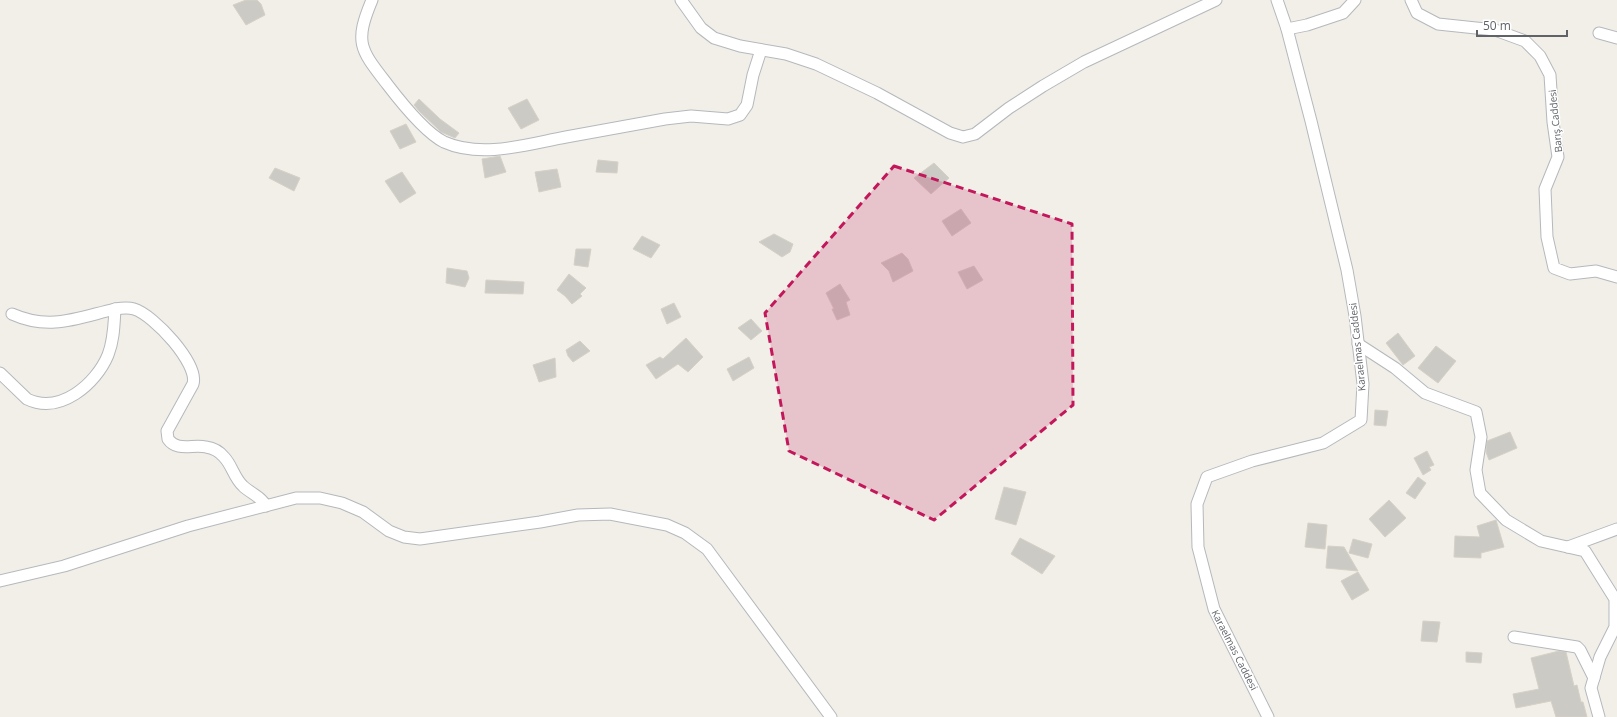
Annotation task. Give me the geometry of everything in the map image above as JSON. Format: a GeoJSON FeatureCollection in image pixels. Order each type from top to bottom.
{"type":"FeatureCollection","features":[{"type":"Feature","properties":{"kind":"street"},"geometry":{"type":"LineString","coordinates":[[372,0],[364,18],[361,31],[363,46],[369,61],[396,97],[434,136],[452,145],[463,148],[500,149],[665,119],[691,116],[728,119],[736,117],[743,112],[746,105],[761,50]]}},
{"type":"Feature","properties":{"kind":"street"},"geometry":{"type":"LineString","coordinates":[[681,0],[707,34],[722,41],[791,56],[816,64],[877,93],[950,133],[963,137],[980,132],[1009,108],[1084,62],[1216,0]]}},
{"type":"Feature","properties":{"kind":"street","name":"Karaelmas Caddesi"},"geometry":{"type":"LineString","coordinates":[[1268,717],[1214,609],[1198,547],[1197,504],[1207,478],[1252,461],[1322,443],[1361,420],[1363,384],[1355,316],[1346,270],[1325,178],[1287,29],[1277,0]]}},
{"type":"Feature","properties":{"kind":"street"},"geometry":{"type":"LineString","coordinates":[[1287,29],[1307,25],[1343,13],[1355,0]]}},
{"type":"Feature","properties":{"kind":"street","name":"Barış Caddesi"},"geometry":{"type":"LineString","coordinates":[[1411,0],[1417,13],[1438,24],[1495,30],[1525,41],[1540,56],[1550,75],[1553,122],[1558,157],[1545,189],[1547,237],[1554,268],[1570,274],[1596,271],[1617,277]]}},
{"type":"Feature","properties":{"kind":"street"},"geometry":{"type":"LineString","coordinates":[[1599,33],[1617,38]]}},
{"type":"Feature","properties":{"kind":"street"},"geometry":{"type":"LineString","coordinates":[[0,372],[27,399],[32,402],[53,402],[74,395],[99,372],[108,355],[114,334],[115,309]]}},
{"type":"Feature","properties":{"kind":"street"},"geometry":{"type":"LineString","coordinates":[[12,314],[36,322],[55,323],[115,309],[134,309],[156,323],[170,337],[193,372],[194,377],[193,384],[167,431],[170,442],[179,446],[206,446],[219,452],[226,458],[239,482],[246,489],[261,499],[266,506]]}},
{"type":"Feature","properties":{"kind":"street"},"geometry":{"type":"LineString","coordinates":[[1358,344],[1395,368],[1425,393],[1476,412],[1481,437],[1476,470],[1480,493],[1506,520],[1541,541],[1585,551],[1615,599],[1615,627],[1600,657],[1591,688],[1599,717]]}},
{"type":"Feature","properties":{"kind":"street"},"geometry":{"type":"LineString","coordinates":[[0,581],[43,572],[188,526],[296,498],[308,497],[331,500],[352,507],[396,534],[420,539],[540,522],[578,515],[610,514],[658,522],[667,525],[685,533],[708,549],[831,717]]}},
{"type":"Feature","properties":{"kind":"street"},"geometry":{"type":"LineString","coordinates":[[1568,547],[1617,529]]}},
{"type":"Feature","properties":{"kind":"street"},"geometry":{"type":"LineString","coordinates":[[1514,637],[1577,647],[1594,678]]}},
{"type":"Feature","properties":{"kind":"highlighted area"},"geometry":{"type":"Polygon","coordinates":[[[894,166],[1072,224],[1073,405],[934,520],[789,451],[765,313],[894,166]]]}},
{"type":"Feature","properties":{"kind":"building"},"geometry":{"type":"Polygon","coordinates":[[[246,0],[257,0],[261,4],[265,15],[246,25],[233,5],[246,0]]]}},
{"type":"Feature","properties":{"kind":"building"},"geometry":{"type":"Polygon","coordinates":[[[419,99],[440,119],[459,133],[455,138],[441,132],[419,111],[414,105],[419,99]]]}},
{"type":"Feature","properties":{"kind":"building"},"geometry":{"type":"Polygon","coordinates":[[[527,99],[539,120],[521,129],[508,108],[527,99]]]}},
{"type":"Feature","properties":{"kind":"building"},"geometry":{"type":"Polygon","coordinates":[[[406,124],[416,142],[400,149],[390,131],[406,124]]]}},
{"type":"Feature","properties":{"kind":"building"},"geometry":{"type":"Polygon","coordinates":[[[500,156],[506,172],[485,178],[482,159],[500,156]]]}},
{"type":"Feature","properties":{"kind":"building"},"geometry":{"type":"Polygon","coordinates":[[[598,160],[618,162],[617,173],[596,172],[598,160]]]}},
{"type":"Feature","properties":{"kind":"building"},"geometry":{"type":"Polygon","coordinates":[[[934,163],[949,178],[931,194],[914,178],[934,163]]]}},
{"type":"Feature","properties":{"kind":"building"},"geometry":{"type":"Polygon","coordinates":[[[275,168],[300,178],[294,191],[269,178],[275,168]]]}},
{"type":"Feature","properties":{"kind":"building"},"geometry":{"type":"Polygon","coordinates":[[[557,169],[561,187],[539,192],[535,172],[557,169]]]}},
{"type":"Feature","properties":{"kind":"building"},"geometry":{"type":"Polygon","coordinates":[[[402,172],[416,193],[400,203],[385,181],[402,172]]]}},
{"type":"Feature","properties":{"kind":"building"},"geometry":{"type":"Polygon","coordinates":[[[961,209],[971,223],[952,236],[942,221],[961,209]]]}},
{"type":"Feature","properties":{"kind":"building"},"geometry":{"type":"Polygon","coordinates":[[[774,234],[793,244],[790,252],[782,257],[759,242],[774,234]]]}},
{"type":"Feature","properties":{"kind":"building"},"geometry":{"type":"Polygon","coordinates":[[[642,236],[660,245],[651,258],[633,249],[642,236]]]}},
{"type":"Feature","properties":{"kind":"building"},"geometry":{"type":"Polygon","coordinates":[[[576,249],[591,249],[588,267],[574,265],[576,249]]]}},
{"type":"Feature","properties":{"kind":"building"},"geometry":{"type":"Polygon","coordinates":[[[902,253],[908,259],[913,271],[893,282],[889,271],[881,263],[902,253]]]}},
{"type":"Feature","properties":{"kind":"building"},"geometry":{"type":"Polygon","coordinates":[[[974,266],[983,280],[967,289],[958,272],[974,266]]]}},
{"type":"Feature","properties":{"kind":"building"},"geometry":{"type":"Polygon","coordinates":[[[447,268],[467,271],[469,278],[465,287],[446,283],[447,268]]]}},
{"type":"Feature","properties":{"kind":"building"},"geometry":{"type":"Polygon","coordinates":[[[569,274],[586,288],[580,294],[582,296],[572,304],[557,290],[569,274]]]}},
{"type":"Feature","properties":{"kind":"building"},"geometry":{"type":"Polygon","coordinates":[[[486,280],[524,282],[523,294],[485,293],[486,280]]]}},
{"type":"Feature","properties":{"kind":"building"},"geometry":{"type":"Polygon","coordinates":[[[840,284],[850,300],[846,302],[850,315],[837,320],[832,309],[834,309],[826,293],[840,284]]]}},
{"type":"Feature","properties":{"kind":"building"},"geometry":{"type":"Polygon","coordinates":[[[674,303],[681,317],[667,324],[661,309],[674,303]]]}},
{"type":"Feature","properties":{"kind":"building"},"geometry":{"type":"Polygon","coordinates":[[[751,319],[762,331],[751,340],[738,328],[751,319]]]}},
{"type":"Feature","properties":{"kind":"building"},"geometry":{"type":"Polygon","coordinates":[[[1398,333],[1415,356],[1403,365],[1386,343],[1398,333]]]}},
{"type":"Feature","properties":{"kind":"building"},"geometry":{"type":"Polygon","coordinates":[[[686,338],[703,357],[688,372],[678,364],[656,379],[646,365],[660,357],[663,359],[686,338]]]}},
{"type":"Feature","properties":{"kind":"building"},"geometry":{"type":"Polygon","coordinates":[[[580,341],[590,351],[573,362],[568,356],[566,350],[580,341]]]}},
{"type":"Feature","properties":{"kind":"building"},"geometry":{"type":"Polygon","coordinates":[[[1436,346],[1456,361],[1438,383],[1418,368],[1436,346]]]}},
{"type":"Feature","properties":{"kind":"building"},"geometry":{"type":"Polygon","coordinates":[[[749,357],[754,368],[733,381],[727,369],[749,357]]]}},
{"type":"Feature","properties":{"kind":"building"},"geometry":{"type":"Polygon","coordinates":[[[555,358],[556,377],[539,382],[533,365],[555,358]]]}},
{"type":"Feature","properties":{"kind":"building"},"geometry":{"type":"Polygon","coordinates":[[[1375,410],[1388,411],[1386,426],[1374,425],[1375,410]]]}},
{"type":"Feature","properties":{"kind":"building"},"geometry":{"type":"Polygon","coordinates":[[[1510,432],[1517,448],[1489,460],[1486,452],[1487,441],[1510,432]]]}},
{"type":"Feature","properties":{"kind":"building"},"geometry":{"type":"Polygon","coordinates":[[[1427,451],[1434,465],[1429,467],[1431,470],[1423,475],[1414,458],[1427,451]]]}},
{"type":"Feature","properties":{"kind":"building"},"geometry":{"type":"Polygon","coordinates":[[[1418,477],[1426,483],[1415,499],[1406,493],[1418,477]]]}},
{"type":"Feature","properties":{"kind":"building"},"geometry":{"type":"Polygon","coordinates":[[[1004,487],[1026,492],[1016,525],[995,519],[1004,487]]]}},
{"type":"Feature","properties":{"kind":"building"},"geometry":{"type":"Polygon","coordinates":[[[1389,500],[1406,518],[1385,537],[1369,519],[1389,500]]]}},
{"type":"Feature","properties":{"kind":"building"},"geometry":{"type":"Polygon","coordinates":[[[1496,520],[1504,547],[1481,553],[1481,558],[1454,557],[1455,536],[1480,537],[1477,526],[1496,520]]]}},
{"type":"Feature","properties":{"kind":"building"},"geometry":{"type":"Polygon","coordinates":[[[1308,523],[1327,525],[1325,549],[1305,547],[1308,523]]]}},
{"type":"Feature","properties":{"kind":"building"},"geometry":{"type":"Polygon","coordinates":[[[1020,538],[1055,556],[1042,574],[1011,554],[1020,538]]]}},
{"type":"Feature","properties":{"kind":"building"},"geometry":{"type":"Polygon","coordinates":[[[1353,539],[1372,544],[1368,558],[1349,553],[1353,539]]]}},
{"type":"Feature","properties":{"kind":"building"},"geometry":{"type":"Polygon","coordinates":[[[1328,546],[1344,547],[1358,571],[1326,568],[1328,546]]]}},
{"type":"Feature","properties":{"kind":"building"},"geometry":{"type":"Polygon","coordinates":[[[1358,572],[1369,590],[1352,600],[1341,581],[1358,572]]]}},
{"type":"Feature","properties":{"kind":"building"},"geometry":{"type":"Polygon","coordinates":[[[1423,621],[1440,622],[1437,642],[1421,641],[1423,621]]]}},
{"type":"Feature","properties":{"kind":"building"},"geometry":{"type":"Polygon","coordinates":[[[1559,651],[1566,652],[1574,686],[1577,685],[1581,702],[1583,702],[1587,717],[1556,717],[1551,701],[1516,708],[1513,694],[1539,689],[1531,658],[1559,651]]]}},
{"type":"Feature","properties":{"kind":"building"},"geometry":{"type":"Polygon","coordinates":[[[1466,652],[1482,653],[1481,663],[1466,662],[1466,652]]]}}]}
